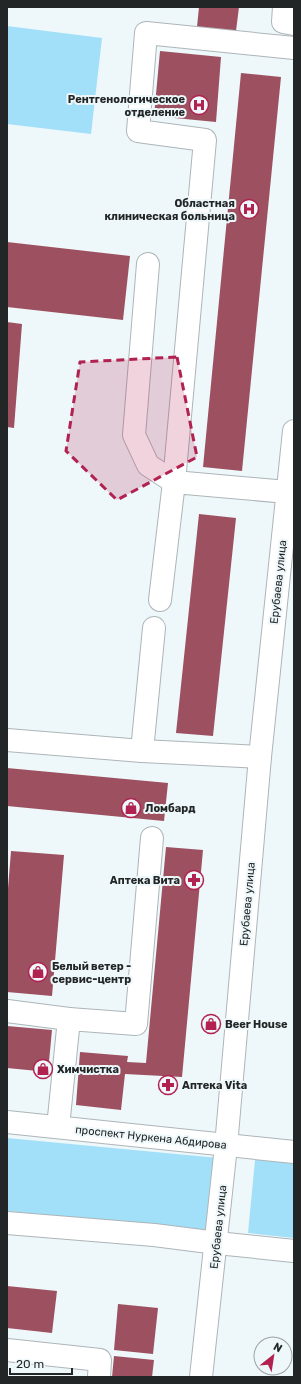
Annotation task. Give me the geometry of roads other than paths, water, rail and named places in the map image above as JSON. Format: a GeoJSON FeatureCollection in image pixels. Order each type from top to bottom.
{"type":"FeatureCollection","features":[{"type":"Feature","properties":{"kind":"main road"},"geometry":{"type":"LineString","coordinates":[[284,7],[283,22],[294,24]]}},
{"type":"Feature","properties":{"kind":"main road"},"geometry":{"type":"LineString","coordinates":[[160,600],[174,482],[205,140],[138,131],[146,33],[294,48]]}},
{"type":"Feature","properties":{"kind":"main road"},"geometry":{"type":"LineString","coordinates":[[148,264],[134,435],[148,465],[174,482],[288,492]]}},
{"type":"Feature","properties":{"kind":"main road","name":"Ерубаева улица"},"geometry":{"type":"LineString","coordinates":[[202,1377],[217,1243],[260,757],[294,431]]}},
{"type":"Feature","properties":{"kind":"main road"},"geometry":{"type":"LineString","coordinates":[[142,751],[154,628]]}},
{"type":"Feature","properties":{"kind":"main road"},"geometry":{"type":"LineString","coordinates":[[7,740],[142,751],[260,757]]}},
{"type":"Feature","properties":{"kind":"main road"},"geometry":{"type":"LineString","coordinates":[[7,1011],[69,1019],[136,1024],[152,838]]}},
{"type":"Feature","properties":{"kind":"main road"},"geometry":{"type":"LineString","coordinates":[[58,1127],[69,1019]]}},
{"type":"Feature","properties":{"kind":"main road","name":"проспект Нуркена Абдирова"},"geometry":{"type":"LineString","coordinates":[[7,1122],[294,1152]]}},
{"type":"Feature","properties":{"kind":"main road"},"geometry":{"type":"LineString","coordinates":[[7,1223],[154,1235],[294,1251]]}},
{"type":"Feature","properties":{"kind":"main road"},"geometry":{"type":"LineString","coordinates":[[7,1350],[100,1360],[99,1377]]}},
{"type":"Feature","properties":{"kind":"place","name":"Рентгенологическое отделение"},"geometry":{"type":"Point","coordinates":[199,105]}},
{"type":"Feature","properties":{"kind":"place","name":"Областная клиническая больница"},"geometry":{"type":"Point","coordinates":[249,209]}},
{"type":"Feature","properties":{"kind":"place","name":"Ломбард"},"geometry":{"type":"Point","coordinates":[131,808]}},
{"type":"Feature","properties":{"kind":"place","name":"Аптека Вита"},"geometry":{"type":"Point","coordinates":[194,880]}},
{"type":"Feature","properties":{"kind":"place","name":"Белый ветер - сервис-центр"},"geometry":{"type":"Point","coordinates":[38,972]}},
{"type":"Feature","properties":{"kind":"place","name":"Beer House"},"geometry":{"type":"Point","coordinates":[211,1024]}},
{"type":"Feature","properties":{"kind":"place","name":"Химчистка"},"geometry":{"type":"Point","coordinates":[43,1069]}},
{"type":"Feature","properties":{"kind":"place","name":"Аптека Vita"},"geometry":{"type":"Point","coordinates":[168,1085]}}]}
